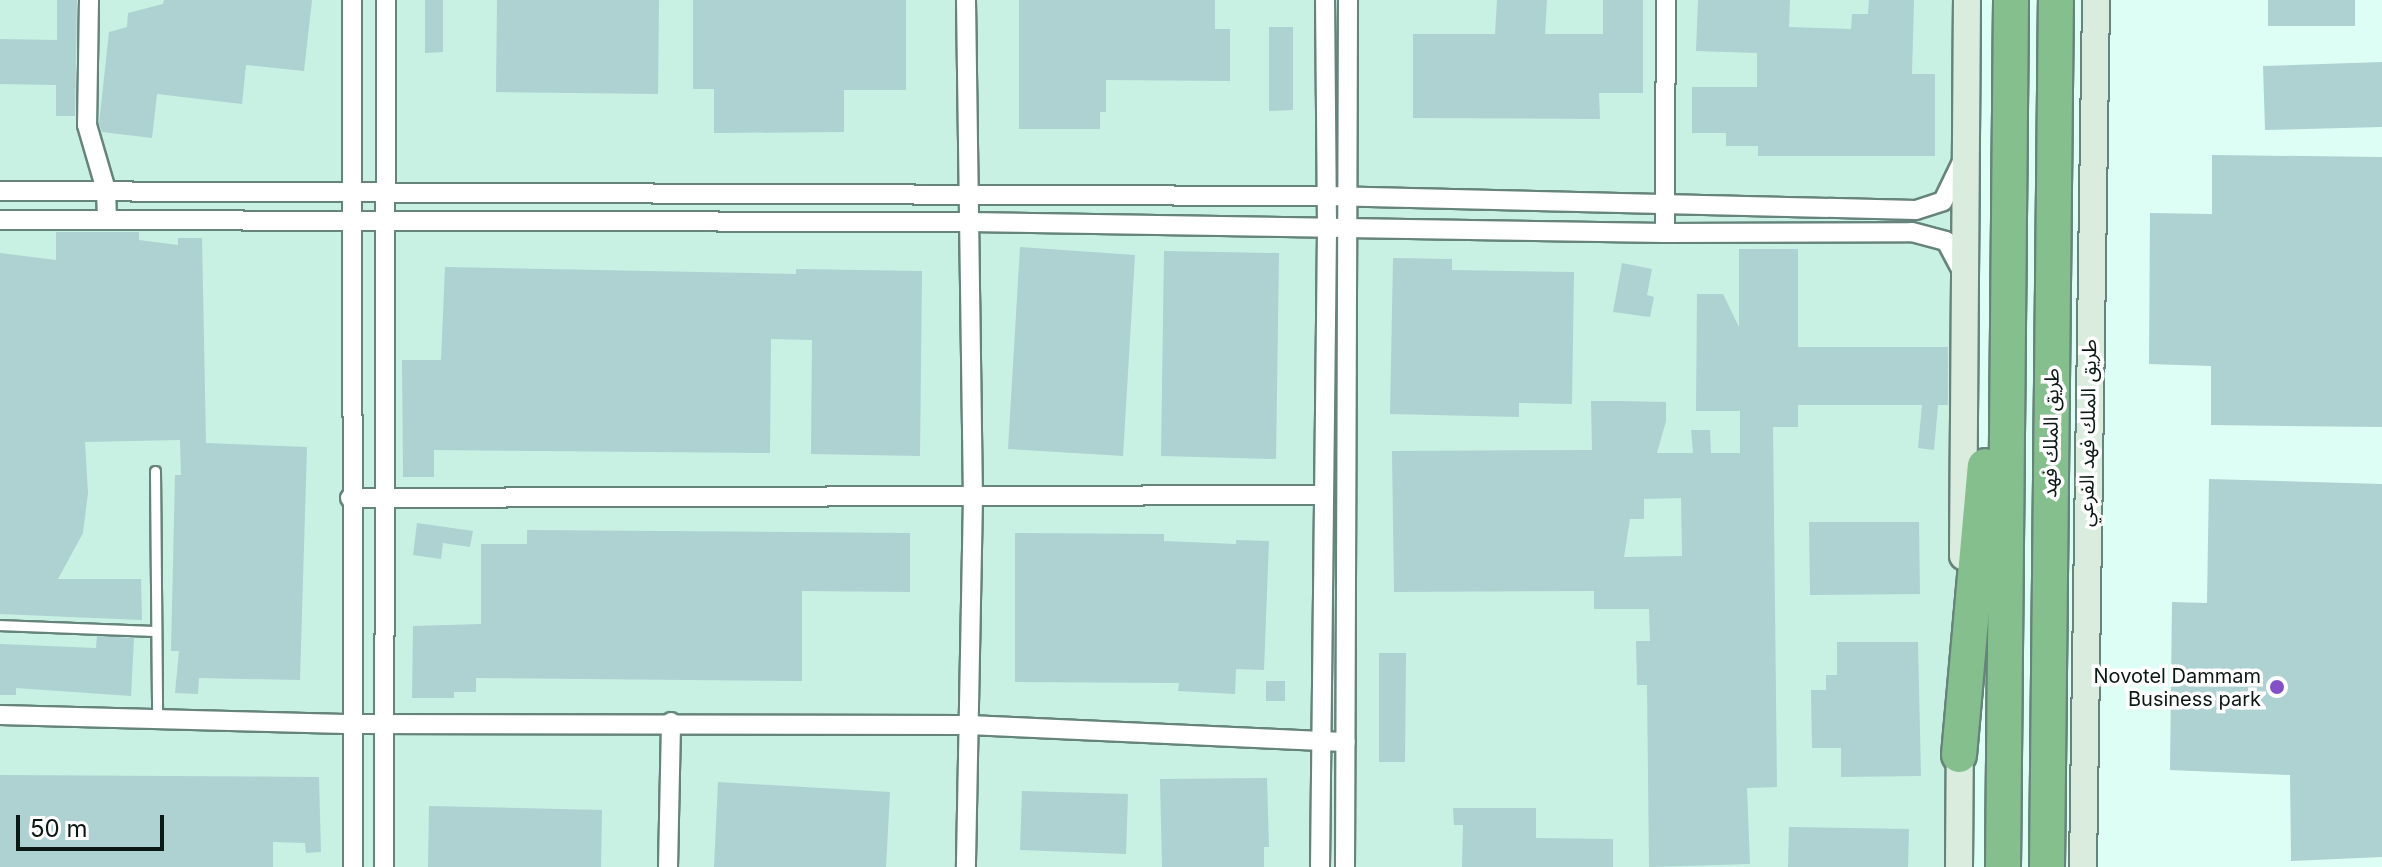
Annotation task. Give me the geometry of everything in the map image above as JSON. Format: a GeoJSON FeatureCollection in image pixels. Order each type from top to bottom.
{"type":"FeatureCollection","features":[{"type":"Feature","properties":{"kind":"highway"},"geometry":{"type":"LineString","coordinates":[[2003,867],[2011,0]]}},
{"type":"Feature","properties":{"kind":"highway","name":"طريق الملك فهد"},"geometry":{"type":"LineString","coordinates":[[2047,867],[2056,0]]}},
{"type":"Feature","properties":{"kind":"highway"},"geometry":{"type":"LineString","coordinates":[[1959,755],[2007,227]]}},
{"type":"Feature","properties":{"kind":"main road"},"geometry":{"type":"LineString","coordinates":[[1959,867],[1967,0]]}},
{"type":"Feature","properties":{"kind":"main road","name":"طريق الملك فهد الفرعي"},"geometry":{"type":"LineString","coordinates":[[2086,859],[2096,0]]}},
{"type":"Feature","properties":{"kind":"street"},"geometry":{"type":"LineString","coordinates":[[89,0],[87,125],[106,190],[107,220]]}},
{"type":"Feature","properties":{"kind":"street"},"geometry":{"type":"LineString","coordinates":[[352,0],[350,498],[355,724],[353,867]]}},
{"type":"Feature","properties":{"kind":"street"},"geometry":{"type":"LineString","coordinates":[[384,867],[386,0]]}},
{"type":"Feature","properties":{"kind":"street"},"geometry":{"type":"LineString","coordinates":[[966,0],[973,497],[966,867]]}},
{"type":"Feature","properties":{"kind":"street"},"geometry":{"type":"LineString","coordinates":[[1320,867],[1323,739],[1321,495],[1327,226],[1325,0]]}},
{"type":"Feature","properties":{"kind":"street"},"geometry":{"type":"LineString","coordinates":[[1345,867],[1348,0]]}},
{"type":"Feature","properties":{"kind":"street"},"geometry":{"type":"LineString","coordinates":[[1665,233],[1666,0]]}},
{"type":"Feature","properties":{"kind":"street"},"geometry":{"type":"LineString","coordinates":[[352,106],[386,107]]}},
{"type":"Feature","properties":{"kind":"street"},"geometry":{"type":"LineString","coordinates":[[0,191],[352,189],[1327,196],[1666,201],[1916,210],[1943,201],[1952,189],[1966,150]]}},
{"type":"Feature","properties":{"kind":"street"},"geometry":{"type":"LineString","coordinates":[[1195,197],[1207,228]]}},
{"type":"Feature","properties":{"kind":"street"},"geometry":{"type":"LineString","coordinates":[[0,220],[969,222],[1665,233],[1912,232],[1946,241],[1963,273]]}},
{"type":"Feature","properties":{"kind":"street"},"geometry":{"type":"LineString","coordinates":[[350,498],[1321,495]]}},
{"type":"Feature","properties":{"kind":"street"},"geometry":{"type":"LineString","coordinates":[[0,715],[355,724],[671,722],[967,725],[1346,742]]}},
{"type":"Feature","properties":{"kind":"street"},"geometry":{"type":"LineString","coordinates":[[668,867],[671,722]]}},
{"type":"Feature","properties":{"kind":"lane"},"geometry":{"type":"LineString","coordinates":[[155,471],[157,717]]}},
{"type":"Feature","properties":{"kind":"lane"},"geometry":{"type":"LineString","coordinates":[[0,625],[156,631]]}},
{"type":"Feature","properties":{"kind":"shaded area"},"geometry":{"type":"Polygon","coordinates":[[[0,0],[1953,0],[1952,64],[1959,241],[1955,867],[0,867],[0,0]]]}},
{"type":"Feature","properties":{"kind":"building"},"geometry":{"type":"Polygon","coordinates":[[[57,0],[77,0],[75,116],[56,116],[56,85],[0,84],[0,39],[57,40],[57,0]]]}},
{"type":"Feature","properties":{"kind":"building"},"geometry":{"type":"Polygon","coordinates":[[[164,0],[312,0],[304,71],[246,65],[242,104],[157,94],[152,138],[102,132],[99,124],[109,32],[127,27],[128,13],[163,4],[164,0]]]}},
{"type":"Feature","properties":{"kind":"building"},"geometry":{"type":"Polygon","coordinates":[[[425,0],[443,0],[443,52],[425,53],[425,0]]]}},
{"type":"Feature","properties":{"kind":"building"},"geometry":{"type":"Polygon","coordinates":[[[497,0],[659,0],[658,94],[496,92],[497,0]]]}},
{"type":"Feature","properties":{"kind":"building"},"geometry":{"type":"Polygon","coordinates":[[[693,0],[906,0],[906,90],[844,90],[844,132],[714,133],[714,89],[693,89],[693,0]]]}},
{"type":"Feature","properties":{"kind":"building"},"geometry":{"type":"Polygon","coordinates":[[[1019,0],[1215,0],[1215,29],[1230,29],[1230,81],[1106,80],[1106,112],[1100,112],[1100,129],[1019,129],[1019,0]]]}},
{"type":"Feature","properties":{"kind":"building"},"geometry":{"type":"Polygon","coordinates":[[[1497,0],[1547,0],[1545,34],[1603,34],[1603,0],[1643,0],[1643,93],[1599,93],[1600,119],[1413,118],[1413,34],[1495,34],[1497,0]]]}},
{"type":"Feature","properties":{"kind":"building"},"geometry":{"type":"Polygon","coordinates":[[[1698,0],[1790,0],[1789,27],[1851,29],[1852,14],[1868,14],[1869,0],[1914,0],[1912,74],[1935,74],[1935,156],[1758,156],[1758,146],[1726,146],[1726,133],[1692,133],[1692,87],[1757,87],[1757,53],[1696,51],[1698,0]]]}},
{"type":"Feature","properties":{"kind":"building"},"geometry":{"type":"Polygon","coordinates":[[[2268,0],[2355,0],[2355,26],[2268,26],[2268,0]]]}},
{"type":"Feature","properties":{"kind":"building"},"geometry":{"type":"Polygon","coordinates":[[[1269,27],[1293,27],[1293,110],[1269,111],[1269,27]]]}},
{"type":"Feature","properties":{"kind":"building"},"geometry":{"type":"Polygon","coordinates":[[[2382,62],[2382,127],[2265,130],[2263,66],[2382,62]]]}},
{"type":"Feature","properties":{"kind":"building"},"geometry":{"type":"Polygon","coordinates":[[[2212,155],[2382,157],[2382,427],[2211,425],[2211,366],[2149,364],[2150,213],[2212,214],[2212,155]]]}},
{"type":"Feature","properties":{"kind":"building"},"geometry":{"type":"Polygon","coordinates":[[[56,232],[139,232],[139,240],[178,245],[178,238],[202,238],[206,443],[307,447],[300,680],[199,678],[198,694],[175,693],[179,651],[171,651],[175,475],[181,475],[180,440],[85,442],[88,493],[83,533],[58,579],[141,579],[142,620],[0,614],[0,253],[56,260],[56,232]]]}},
{"type":"Feature","properties":{"kind":"building"},"geometry":{"type":"Polygon","coordinates":[[[1020,247],[1135,255],[1123,456],[1008,449],[1020,247]]]}},
{"type":"Feature","properties":{"kind":"building"},"geometry":{"type":"Polygon","coordinates":[[[1739,249],[1798,249],[1798,347],[1948,347],[1948,405],[1938,405],[1934,450],[1918,448],[1922,405],[1798,405],[1798,427],[1773,427],[1777,787],[1747,788],[1750,864],[1649,867],[1647,685],[1637,685],[1636,641],[1650,641],[1649,609],[1594,609],[1594,591],[1394,592],[1392,451],[1592,450],[1591,401],[1620,401],[1666,402],[1666,421],[1657,453],[1693,453],[1691,430],[1710,430],[1711,453],[1740,453],[1740,411],[1696,411],[1697,294],[1723,294],[1739,327],[1739,249]],[[1681,498],[1644,499],[1644,519],[1630,519],[1624,557],[1682,556],[1681,498]]]}},
{"type":"Feature","properties":{"kind":"building"},"geometry":{"type":"Polygon","coordinates":[[[1164,251],[1279,253],[1276,459],[1161,456],[1164,251]]]}},
{"type":"Feature","properties":{"kind":"building"},"geometry":{"type":"Polygon","coordinates":[[[1393,258],[1452,259],[1452,270],[1574,272],[1572,404],[1519,403],[1519,417],[1390,414],[1393,258]]]}},
{"type":"Feature","properties":{"kind":"building"},"geometry":{"type":"Polygon","coordinates":[[[1622,263],[1652,269],[1647,295],[1654,297],[1650,317],[1613,312],[1622,263]]]}},
{"type":"Feature","properties":{"kind":"building"},"geometry":{"type":"Polygon","coordinates":[[[445,267],[796,274],[796,269],[922,271],[920,456],[811,454],[812,340],[771,339],[770,453],[434,450],[434,477],[403,477],[402,360],[441,360],[445,267]]]}},
{"type":"Feature","properties":{"kind":"building","name":"Novotel Dammam Business park"},"geometry":{"type":"Polygon","coordinates":[[[2209,479],[2382,484],[2382,857],[2291,861],[2290,775],[2170,770],[2172,602],[2207,603],[2209,479]]]}},
{"type":"Feature","properties":{"kind":"building"},"geometry":{"type":"Polygon","coordinates":[[[1809,522],[1919,522],[1920,594],[1810,595],[1809,522]]]}},
{"type":"Feature","properties":{"kind":"building"},"geometry":{"type":"Polygon","coordinates":[[[417,523],[473,531],[470,547],[443,543],[441,559],[413,555],[417,523]]]}},
{"type":"Feature","properties":{"kind":"building"},"geometry":{"type":"Polygon","coordinates":[[[527,530],[910,533],[910,592],[802,591],[802,681],[476,678],[476,692],[454,692],[454,698],[412,698],[413,626],[481,624],[481,544],[527,544],[527,530]]]}},
{"type":"Feature","properties":{"kind":"building"},"geometry":{"type":"Polygon","coordinates":[[[1015,533],[1164,534],[1164,541],[1236,544],[1236,540],[1269,541],[1264,670],[1236,669],[1235,694],[1178,691],[1179,683],[1015,682],[1015,533]]]}},
{"type":"Feature","properties":{"kind":"building"},"geometry":{"type":"Polygon","coordinates":[[[97,636],[134,638],[131,696],[16,688],[16,695],[0,695],[0,644],[96,648],[97,636]]]}},
{"type":"Feature","properties":{"kind":"building"},"geometry":{"type":"Polygon","coordinates":[[[1837,642],[1918,642],[1921,776],[1841,777],[1841,748],[1812,748],[1811,690],[1826,690],[1826,675],[1837,675],[1837,642]]]}},
{"type":"Feature","properties":{"kind":"building"},"geometry":{"type":"Polygon","coordinates":[[[1379,653],[1406,653],[1405,762],[1379,762],[1379,653]]]}},
{"type":"Feature","properties":{"kind":"building"},"geometry":{"type":"Polygon","coordinates":[[[1266,681],[1285,681],[1285,701],[1266,701],[1266,681]]]}},
{"type":"Feature","properties":{"kind":"building"},"geometry":{"type":"Polygon","coordinates":[[[0,775],[319,777],[321,852],[306,853],[305,843],[273,842],[273,867],[0,867],[0,775]]]}},
{"type":"Feature","properties":{"kind":"building"},"geometry":{"type":"Polygon","coordinates":[[[1267,778],[1269,847],[1264,847],[1264,867],[1162,867],[1160,779],[1267,778]]]}},
{"type":"Feature","properties":{"kind":"building"},"geometry":{"type":"Polygon","coordinates":[[[718,782],[890,792],[886,867],[714,867],[718,782]]]}},
{"type":"Feature","properties":{"kind":"building"},"geometry":{"type":"Polygon","coordinates":[[[1022,791],[1128,794],[1126,854],[1020,850],[1022,791]]]}},
{"type":"Feature","properties":{"kind":"building"},"geometry":{"type":"Polygon","coordinates":[[[429,806],[602,810],[601,867],[428,867],[429,806]]]}},
{"type":"Feature","properties":{"kind":"building"},"geometry":{"type":"Polygon","coordinates":[[[1453,808],[1536,808],[1536,838],[1613,839],[1613,867],[1462,867],[1463,825],[1454,825],[1453,808]]]}},
{"type":"Feature","properties":{"kind":"building"},"geometry":{"type":"Polygon","coordinates":[[[1789,827],[1909,829],[1908,867],[1788,867],[1789,827]]]}},
{"type":"Feature","properties":{"kind":"place","name":"Novotel Dammam Business park"},"geometry":{"type":"Point","coordinates":[2277,687]}}]}
